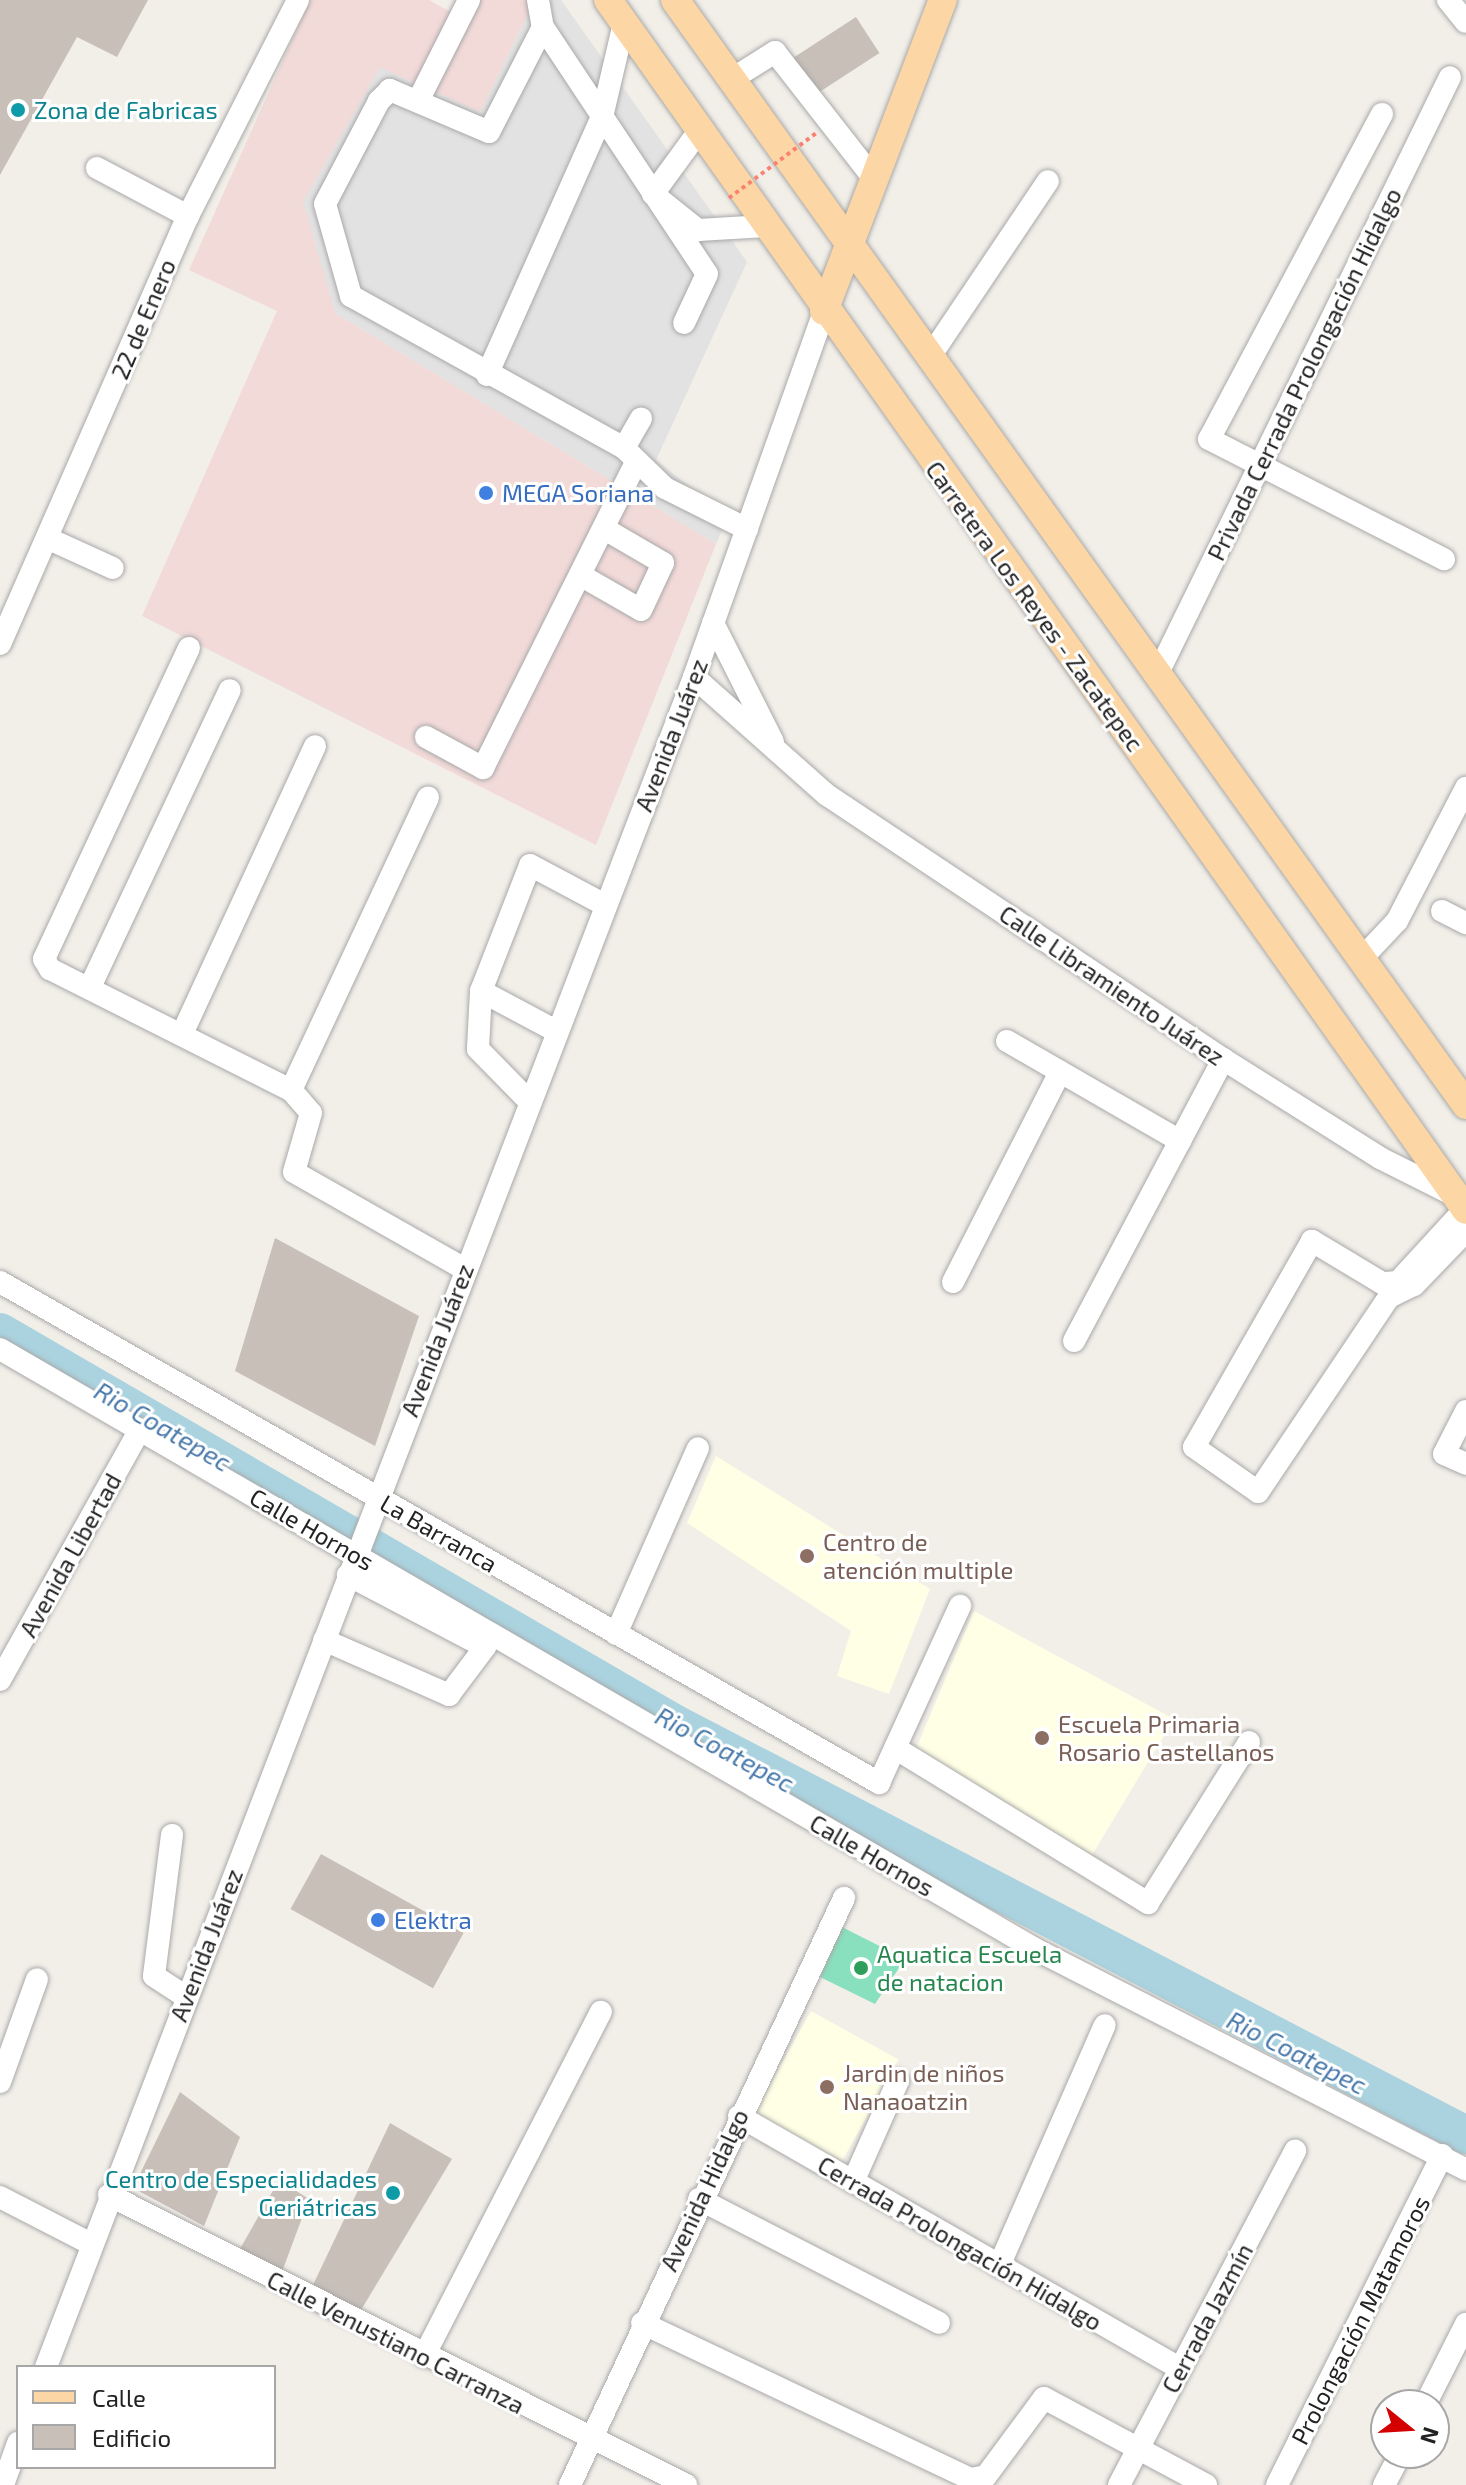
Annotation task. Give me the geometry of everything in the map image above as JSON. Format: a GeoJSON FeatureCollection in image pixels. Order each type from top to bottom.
{"type":"FeatureCollection","features":[{"type":"Feature","properties":{"kind":"main road"},"geometry":{"type":"LineString","coordinates":[[675,0],[848,249],[1159,671],[1364,956],[1466,1105]]}},
{"type":"Feature","properties":{"kind":"main road"},"geometry":{"type":"LineString","coordinates":[[824,311],[943,0]]}},
{"type":"Feature","properties":{"kind":"main road","name":"Carretera Los Reyes - Zacatepec"},"geometry":{"type":"LineString","coordinates":[[616,12],[824,311],[1463,1206]]}},
{"type":"Feature","properties":{"kind":"street","name":"22 de Enero"},"geometry":{"type":"LineString","coordinates":[[0,644],[49,539],[188,216],[298,0]]}},
{"type":"Feature","properties":{"kind":"street"},"geometry":{"type":"LineString","coordinates":[[419,99],[469,0]]}},
{"type":"Feature","properties":{"kind":"street"},"geometry":{"type":"LineString","coordinates":[[538,0],[543,27],[707,274],[684,323]]}},
{"type":"Feature","properties":{"kind":"street"},"geometry":{"type":"LineString","coordinates":[[1448,0],[1466,22]]}},
{"type":"Feature","properties":{"kind":"street"},"geometry":{"type":"LineString","coordinates":[[487,375],[602,117],[616,12]]}},
{"type":"Feature","properties":{"kind":"street"},"geometry":{"type":"LineString","coordinates":[[543,27],[489,132],[419,99],[390,90],[379,101],[325,204],[351,296],[630,455],[665,488],[747,529]]}},
{"type":"Feature","properties":{"kind":"street"},"geometry":{"type":"LineString","coordinates":[[732,79],[775,52],[875,180]]}},
{"type":"Feature","properties":{"kind":"street","name":"Privada Cerrada Prolongación Hidalgo"},"geometry":{"type":"LineString","coordinates":[[1159,671],[1450,77]]}},
{"type":"Feature","properties":{"kind":"street"},"geometry":{"type":"LineString","coordinates":[[1382,114],[1209,439],[1444,559]]}},
{"type":"Feature","properties":{"kind":"street"},"geometry":{"type":"LineString","coordinates":[[653,194],[699,131]]}},
{"type":"Feature","properties":{"kind":"street"},"geometry":{"type":"LineString","coordinates":[[97,168],[188,216]]}},
{"type":"Feature","properties":{"kind":"street"},"geometry":{"type":"LineString","coordinates":[[929,358],[1048,181]]}},
{"type":"Feature","properties":{"kind":"street"},"geometry":{"type":"LineString","coordinates":[[653,194],[698,230],[766,226]]}},
{"type":"Feature","properties":{"kind":"street","name":"Avenida Juárez"},"geometry":{"type":"LineString","coordinates":[[47,2365],[463,1268],[694,677],[824,311]]}},
{"type":"Feature","properties":{"kind":"street"},"geometry":{"type":"LineString","coordinates":[[426,737],[483,768],[603,528],[641,419]]}},
{"type":"Feature","properties":{"kind":"street"},"geometry":{"type":"LineString","coordinates":[[580,575],[641,610],[663,563],[603,528]]}},
{"type":"Feature","properties":{"kind":"street"},"geometry":{"type":"LineString","coordinates":[[49,539],[113,568]]}},
{"type":"Feature","properties":{"kind":"street","name":"Calle Libramiento Juárez"},"geometry":{"type":"LineString","coordinates":[[713,623],[779,754]]}},
{"type":"Feature","properties":{"kind":"street"},"geometry":{"type":"LineString","coordinates":[[189,648],[46,946],[50,969],[291,1090],[311,1113],[294,1172],[463,1268]]}},
{"type":"Feature","properties":{"kind":"street","name":"Calle Libramiento Juárez"},"geometry":{"type":"LineString","coordinates":[[694,677],[827,795],[1223,1059],[1380,1158],[1463,1206]]}},
{"type":"Feature","properties":{"kind":"street"},"geometry":{"type":"LineString","coordinates":[[90,987],[230,690]]}},
{"type":"Feature","properties":{"kind":"street"},"geometry":{"type":"LineString","coordinates":[[182,1034],[315,746]]}},
{"type":"Feature","properties":{"kind":"street"},"geometry":{"type":"LineString","coordinates":[[1364,956],[1397,921],[1466,788]]}},
{"type":"Feature","properties":{"kind":"street"},"geometry":{"type":"LineString","coordinates":[[291,1090],[428,798]]}},
{"type":"Feature","properties":{"kind":"street"},"geometry":{"type":"LineString","coordinates":[[529,1101],[478,1049],[481,991],[530,865],[605,905]]}},
{"type":"Feature","properties":{"kind":"street"},"geometry":{"type":"LineString","coordinates":[[1442,911],[1466,923]]}},
{"type":"Feature","properties":{"kind":"street"},"geometry":{"type":"LineString","coordinates":[[481,991],[556,1031]]}},
{"type":"Feature","properties":{"kind":"street"},"geometry":{"type":"LineString","coordinates":[[1007,1041],[1180,1141]]}},
{"type":"Feature","properties":{"kind":"street"},"geometry":{"type":"LineString","coordinates":[[1074,1341],[1223,1059]]}},
{"type":"Feature","properties":{"kind":"street"},"geometry":{"type":"LineString","coordinates":[[953,1282],[1060,1072]]}},
{"type":"Feature","properties":{"kind":"street"},"geometry":{"type":"LineString","coordinates":[[1463,1206],[1398,1282],[1382,1283],[1312,1241],[1194,1447],[1258,1492],[1389,1297],[1414,1285],[1466,1231]]}},
{"type":"Feature","properties":{"kind":"street","name":"La Barranca"},"geometry":{"type":"LineString","coordinates":[[0,1282],[374,1509],[616,1634],[879,1783],[895,1748]]}},
{"type":"Feature","properties":{"kind":"street","name":"Calle Hornos"},"geometry":{"type":"LineString","coordinates":[[0,1349],[140,1429],[354,1559],[1035,1949],[1466,2170]]}},
{"type":"Feature","properties":{"kind":"street"},"geometry":{"type":"LineString","coordinates":[[1466,1411],[1444,1454],[1466,1464]]}},
{"type":"Feature","properties":{"kind":"street","name":"Avenida Libertad"},"geometry":{"type":"LineString","coordinates":[[0,1680],[140,1429]]}},
{"type":"Feature","properties":{"kind":"street"},"geometry":{"type":"LineString","coordinates":[[616,1634],[698,1448]]}},
{"type":"Feature","properties":{"kind":"street"},"geometry":{"type":"LineString","coordinates":[[324,1640],[449,1695],[485,1647],[354,1559]]}},
{"type":"Feature","properties":{"kind":"street"},"geometry":{"type":"LineString","coordinates":[[960,1606],[895,1748],[1148,1903],[1249,1742]]}},
{"type":"Feature","properties":{"kind":"street"},"geometry":{"type":"LineString","coordinates":[[172,1835],[154,1976],[186,1997]]}},
{"type":"Feature","properties":{"kind":"street","name":"Avenida Hidalgo"},"geometry":{"type":"LineString","coordinates":[[570,2485],[699,2199],[844,1898]]}},
{"type":"Feature","properties":{"kind":"street"},"geometry":{"type":"LineString","coordinates":[[0,2082],[37,1979]]}},
{"type":"Feature","properties":{"kind":"street"},"geometry":{"type":"LineString","coordinates":[[424,2356],[601,2012]]}},
{"type":"Feature","properties":{"kind":"street"},"geometry":{"type":"LineString","coordinates":[[999,2266],[1105,2025]]}},
{"type":"Feature","properties":{"kind":"street"},"geometry":{"type":"LineString","coordinates":[[853,2182],[898,2081]]}},
{"type":"Feature","properties":{"kind":"street","name":"Cerrada Prolongación Hidalgo"},"geometry":{"type":"LineString","coordinates":[[739,2116],[1181,2369]]}},
{"type":"Feature","properties":{"kind":"street","name":"Cerrada Jazmín"},"geometry":{"type":"LineString","coordinates":[[1119,2485],[1295,2151]]}},
{"type":"Feature","properties":{"kind":"street","name":"Prolongación Matamoros"},"geometry":{"type":"LineString","coordinates":[[1277,2485],[1442,2155]]}},
{"type":"Feature","properties":{"kind":"street","name":"Calle Venustiano Carranza"},"geometry":{"type":"LineString","coordinates":[[109,2195],[591,2440],[686,2485]]}},
{"type":"Feature","properties":{"kind":"street"},"geometry":{"type":"LineString","coordinates":[[0,2197],[91,2244]]}},
{"type":"Feature","properties":{"kind":"street"},"geometry":{"type":"LineString","coordinates":[[699,2199],[939,2323]]}},
{"type":"Feature","properties":{"kind":"street"},"geometry":{"type":"LineString","coordinates":[[642,2323],[971,2479],[986,2476],[1037,2401],[1050,2399],[1206,2485]]}},
{"type":"Feature","properties":{"kind":"street"},"geometry":{"type":"LineString","coordinates":[[1433,2389],[1466,2324]]}},
{"type":"Feature","properties":{"kind":"street"},"geometry":{"type":"LineString","coordinates":[[3,2485],[16,2449]]}},
{"type":"Feature","properties":{"kind":"path"},"geometry":{"type":"LineString","coordinates":[[729,198],[819,131]]}},
{"type":"Feature","properties":{"kind":"shaded area"},"geometry":{"type":"Polygon","coordinates":[[[310,0],[429,0],[451,12],[457,0],[535,0],[480,113],[335,313],[716,544],[596,845],[142,616],[277,311],[189,270],[310,0]]]}},
{"type":"Feature","properties":{"kind":"shaded area"},"geometry":{"type":"Polygon","coordinates":[[[535,0],[561,0],[747,262],[656,460],[728,517],[716,544],[335,313],[303,202],[380,67],[480,112],[535,0]]]}},
{"type":"Feature","properties":{"kind":"shaded area","name":"Centro de atención multiple"},"geometry":{"type":"Polygon","coordinates":[[[716,1456],[930,1589],[889,1694],[837,1676],[851,1631],[687,1523],[716,1456]]]}},
{"type":"Feature","properties":{"kind":"shaded area","name":"Escuela Primaria Rosario Castellanos"},"geometry":{"type":"Polygon","coordinates":[[[974,1611],[1174,1719],[1086,1865],[913,1756],[974,1611]]]}},
{"type":"Feature","properties":{"kind":"shaded area","name":"Jardin de niños Nanaoatzin"},"geometry":{"type":"Polygon","coordinates":[[[811,2011],[898,2059],[841,2164],[753,2115],[811,2011]]]}},
{"type":"Feature","properties":{"kind":"green space","name":"Aquatica Escuela de natacion"},"geometry":{"type":"Polygon","coordinates":[[[842,1927],[905,1959],[875,2004],[820,1977],[842,1927]]]}},
{"type":"Feature","properties":{"kind":"building","name":"Zona de Fabricas"},"geometry":{"type":"Polygon","coordinates":[[[0,0],[148,0],[117,57],[77,37],[0,175],[0,0]]]}},
{"type":"Feature","properties":{"kind":"building"},"geometry":{"type":"Polygon","coordinates":[[[856,17],[879,53],[811,98],[787,62],[856,17]]]}},
{"type":"Feature","properties":{"kind":"building"},"geometry":{"type":"Polygon","coordinates":[[[275,1238],[419,1316],[375,1446],[235,1371],[275,1238]]]}},
{"type":"Feature","properties":{"kind":"building","name":"Elektra"},"geometry":{"type":"Polygon","coordinates":[[[321,1854],[464,1933],[433,1988],[290,1909],[321,1854]]]}},
{"type":"Feature","properties":{"kind":"building"},"geometry":{"type":"Polygon","coordinates":[[[180,2092],[240,2137],[204,2226],[133,2188],[180,2092]]]}},
{"type":"Feature","properties":{"kind":"building","name":"Centro de Especialidades Geriátricas"},"geometry":{"type":"Polygon","coordinates":[[[390,2123],[452,2159],[358,2315],[312,2287],[390,2123]]]}},
{"type":"Feature","properties":{"kind":"building"},"geometry":{"type":"Polygon","coordinates":[[[279,2180],[309,2199],[279,2280],[236,2256],[279,2180]]]}},
{"type":"Feature","properties":{"kind":"waterway","name":"Rio Coatepec"},"geometry":{"type":"LineString","coordinates":[[0,1332],[674,1723],[1466,2135]]}},
{"type":"Feature","properties":{"kind":"place","name":"Zona de Fabricas"},"geometry":{"type":"Point","coordinates":[18,110]}},
{"type":"Feature","properties":{"kind":"place","name":"MEGA Soriana"},"geometry":{"type":"Point","coordinates":[486,493]}},
{"type":"Feature","properties":{"kind":"place","name":"Centro de atención multiple"},"geometry":{"type":"Point","coordinates":[807,1556]}},
{"type":"Feature","properties":{"kind":"place","name":"Escuela Primaria Rosario Castellanos"},"geometry":{"type":"Point","coordinates":[1042,1738]}},
{"type":"Feature","properties":{"kind":"place","name":"Elektra"},"geometry":{"type":"Point","coordinates":[378,1920]}},
{"type":"Feature","properties":{"kind":"place","name":"Aquatica Escuela de natacion"},"geometry":{"type":"Point","coordinates":[861,1968]}},
{"type":"Feature","properties":{"kind":"place","name":"Jardin de niños Nanaoatzin"},"geometry":{"type":"Point","coordinates":[827,2087]}},
{"type":"Feature","properties":{"kind":"place","name":"Centro de Especialidades Geriátricas"},"geometry":{"type":"Point","coordinates":[393,2193]}}]}
